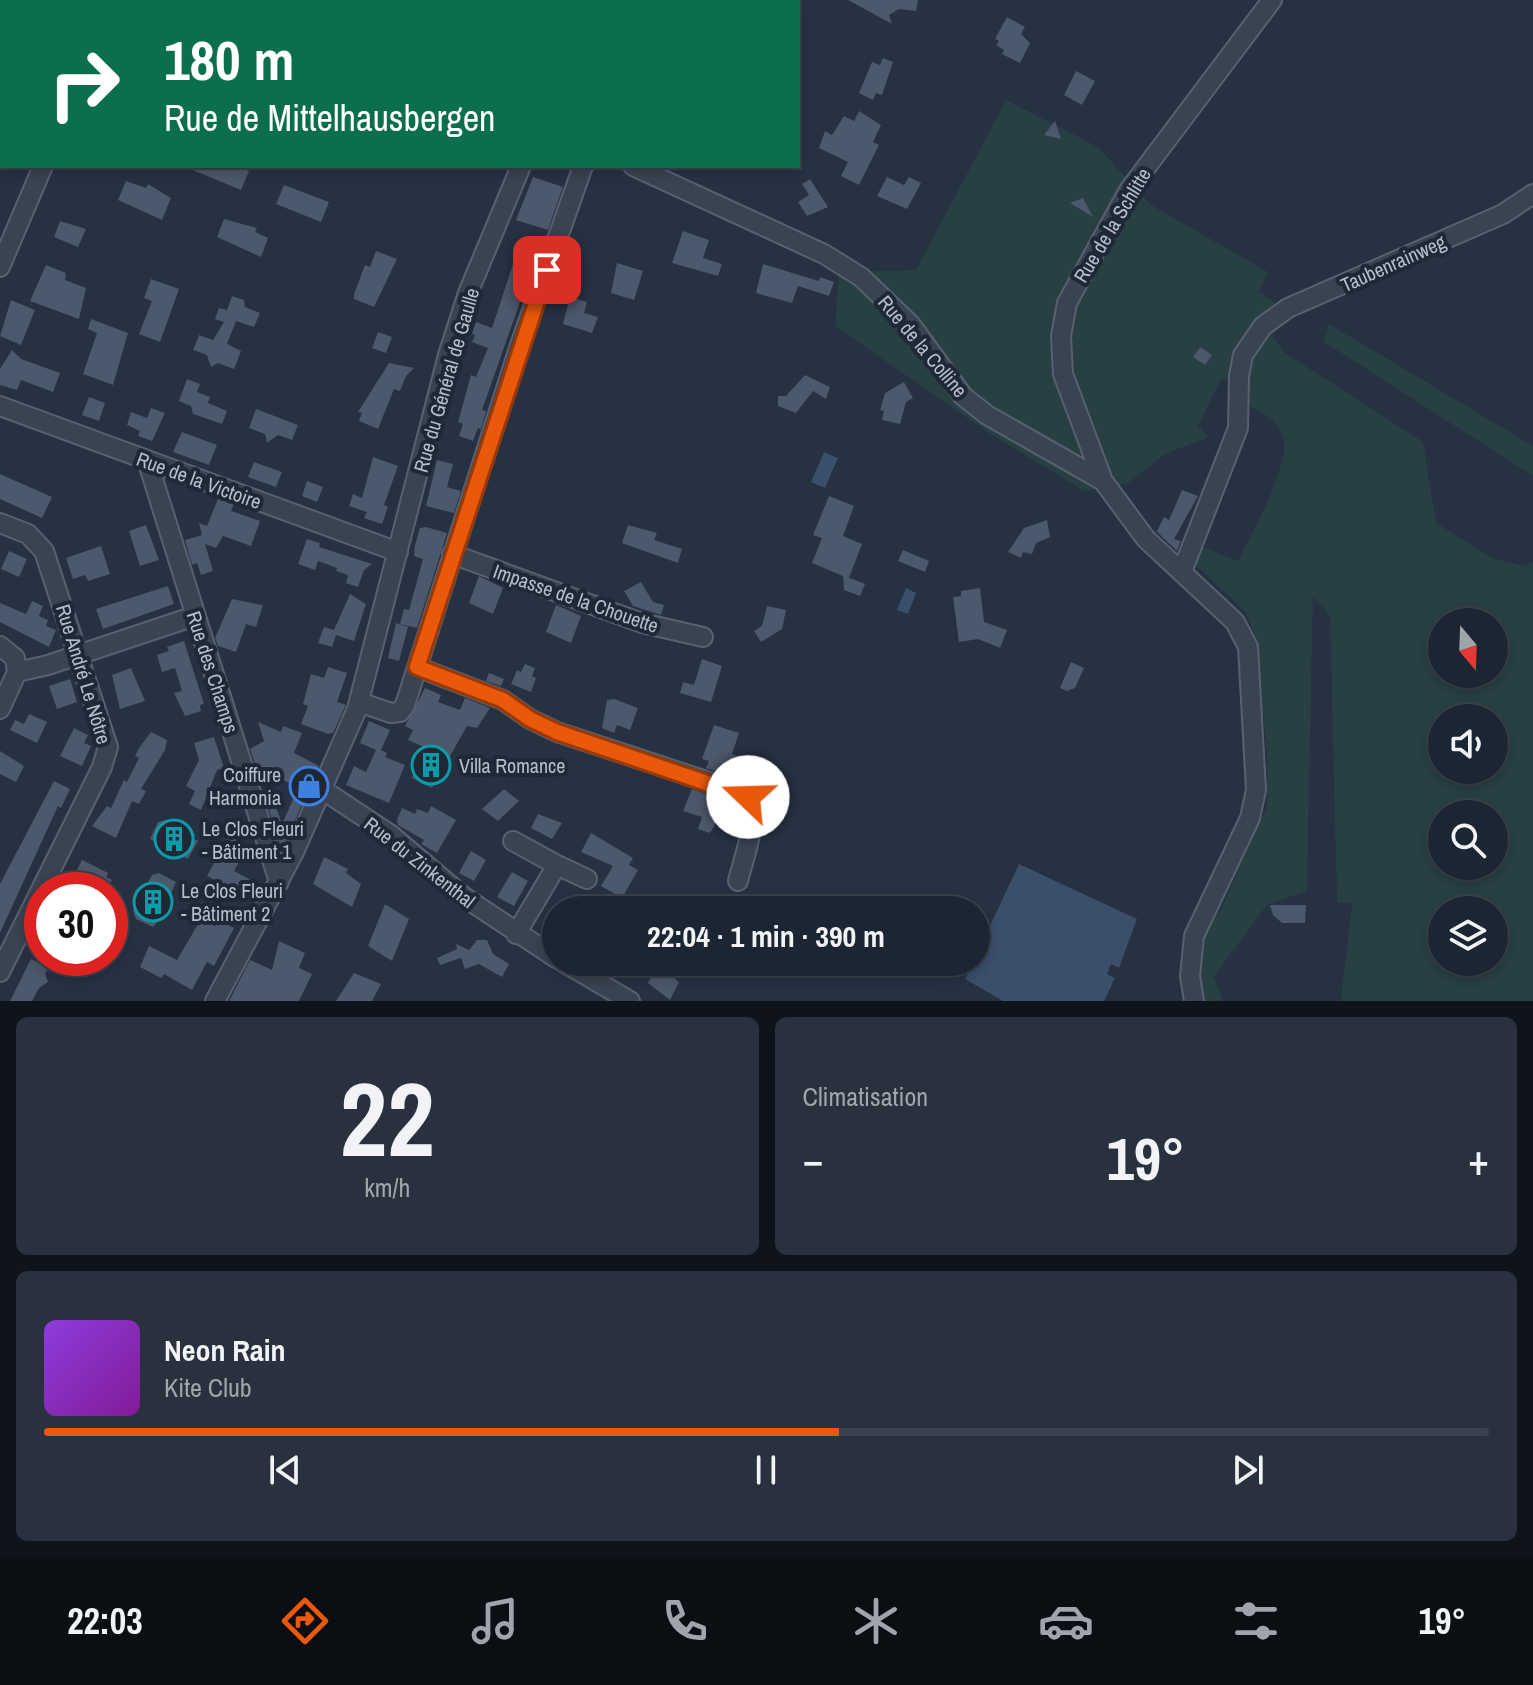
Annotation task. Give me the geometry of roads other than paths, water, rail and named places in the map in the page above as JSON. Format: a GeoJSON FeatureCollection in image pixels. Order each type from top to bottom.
{"type":"FeatureCollection","features":[{"type":"Feature","properties":{"kind":"street","name":"Rue de la Schlitte"},"geometry":{"type":"LineString","coordinates":[[1103,481],[1063,374],[1061,336],[1067,303],[1129,190],[1272,0]]}},
{"type":"Feature","properties":{"kind":"street"},"geometry":{"type":"LineString","coordinates":[[0,267],[42,168]]}},
{"type":"Feature","properties":{"kind":"street","name":"Rue du Général de Gaulle"},"geometry":{"type":"LineString","coordinates":[[215,1001],[279,882],[323,790],[358,706],[457,327],[520,168]]}},
{"type":"Feature","properties":{"kind":"street"},"geometry":{"type":"LineString","coordinates":[[358,706],[400,712],[582,168]]}},
{"type":"Feature","properties":{"kind":"street","name":"Rue de la Colline"},"geometry":{"type":"LineString","coordinates":[[637,168],[824,254],[880,292],[911,325],[963,396],[987,415],[1103,481],[1146,539],[1225,609],[1248,647],[1256,770],[1250,818],[1194,936],[1190,976],[1194,1001]]}},
{"type":"Feature","properties":{"kind":"street","name":"Taubenrainweg"},"geometry":{"type":"LineString","coordinates":[[1183,569],[1238,428],[1240,365],[1256,333],[1288,308],[1503,214],[1533,194]]}},
{"type":"Feature","properties":{"kind":"street","name":"Rue de la Victoire"},"geometry":{"type":"LineString","coordinates":[[0,406],[148,463],[398,552]]}},
{"type":"Feature","properties":{"kind":"street","name":"Rue des Champs"},"geometry":{"type":"LineString","coordinates":[[148,463],[279,882]]}},
{"type":"Feature","properties":{"kind":"street","name":"Rue André Le Nôtre"},"geometry":{"type":"LineString","coordinates":[[0,523],[28,534],[41,544],[108,739],[107,755],[0,972]]}},
{"type":"Feature","properties":{"kind":"street","name":"Impasse de la Chouette"},"geometry":{"type":"LineString","coordinates":[[452,554],[642,623],[703,637]]}},
{"type":"Feature","properties":{"kind":"street"},"geometry":{"type":"LineString","coordinates":[[17,672],[195,616]]}},
{"type":"Feature","properties":{"kind":"street"},"geometry":{"type":"LineString","coordinates":[[0,646],[15,658],[17,672],[0,709]]}},
{"type":"Feature","properties":{"kind":"street"},"geometry":{"type":"LineString","coordinates":[[417,667],[503,700],[530,719],[557,732],[743,793],[751,804],[752,815],[738,881]]}},
{"type":"Feature","properties":{"kind":"street","name":"Rue du Zinkenthal"},"geometry":{"type":"LineString","coordinates":[[323,790],[391,835],[447,885],[542,950]]}},
{"type":"Feature","properties":{"kind":"street"},"geometry":{"type":"LineString","coordinates":[[513,841],[587,879]]}},
{"type":"Feature","properties":{"kind":"street"},"geometry":{"type":"LineString","coordinates":[[516,934],[557,865]]}},
{"type":"Feature","properties":{"kind":"street"},"geometry":{"type":"LineString","coordinates":[[578,976],[596,993],[630,1001]]}},
{"type":"Feature","properties":{"kind":"water"},"geometry":{"type":"Polygon","coordinates":[[[824,452],[838,458],[825,488],[811,482],[824,452]]]}},
{"type":"Feature","properties":{"kind":"water"},"geometry":{"type":"Polygon","coordinates":[[[906,588],[916,593],[908,614],[897,610],[906,588]]]}},
{"type":"Feature","properties":{"kind":"water"},"geometry":{"type":"Polygon","coordinates":[[[1019,864],[1137,919],[1119,968],[1111,964],[1107,974],[1115,978],[1104,1001],[1003,1001],[965,979],[966,976],[990,976],[990,926],[1019,864]]]}},
{"type":"Feature","properties":{"kind":"place","name":"Villa Romance"},"geometry":{"type":"Point","coordinates":[431,765]}},
{"type":"Feature","properties":{"kind":"place","name":"Coiffure Harmonia"},"geometry":{"type":"Point","coordinates":[309,786]}},
{"type":"Feature","properties":{"kind":"place","name":"Le Clos Fleuri - Bâtiment 1"},"geometry":{"type":"Point","coordinates":[174,839]}},
{"type":"Feature","properties":{"kind":"place","name":"Le Clos Fleuri - Bâtiment 2"},"geometry":{"type":"Point","coordinates":[153,902]}}]}
